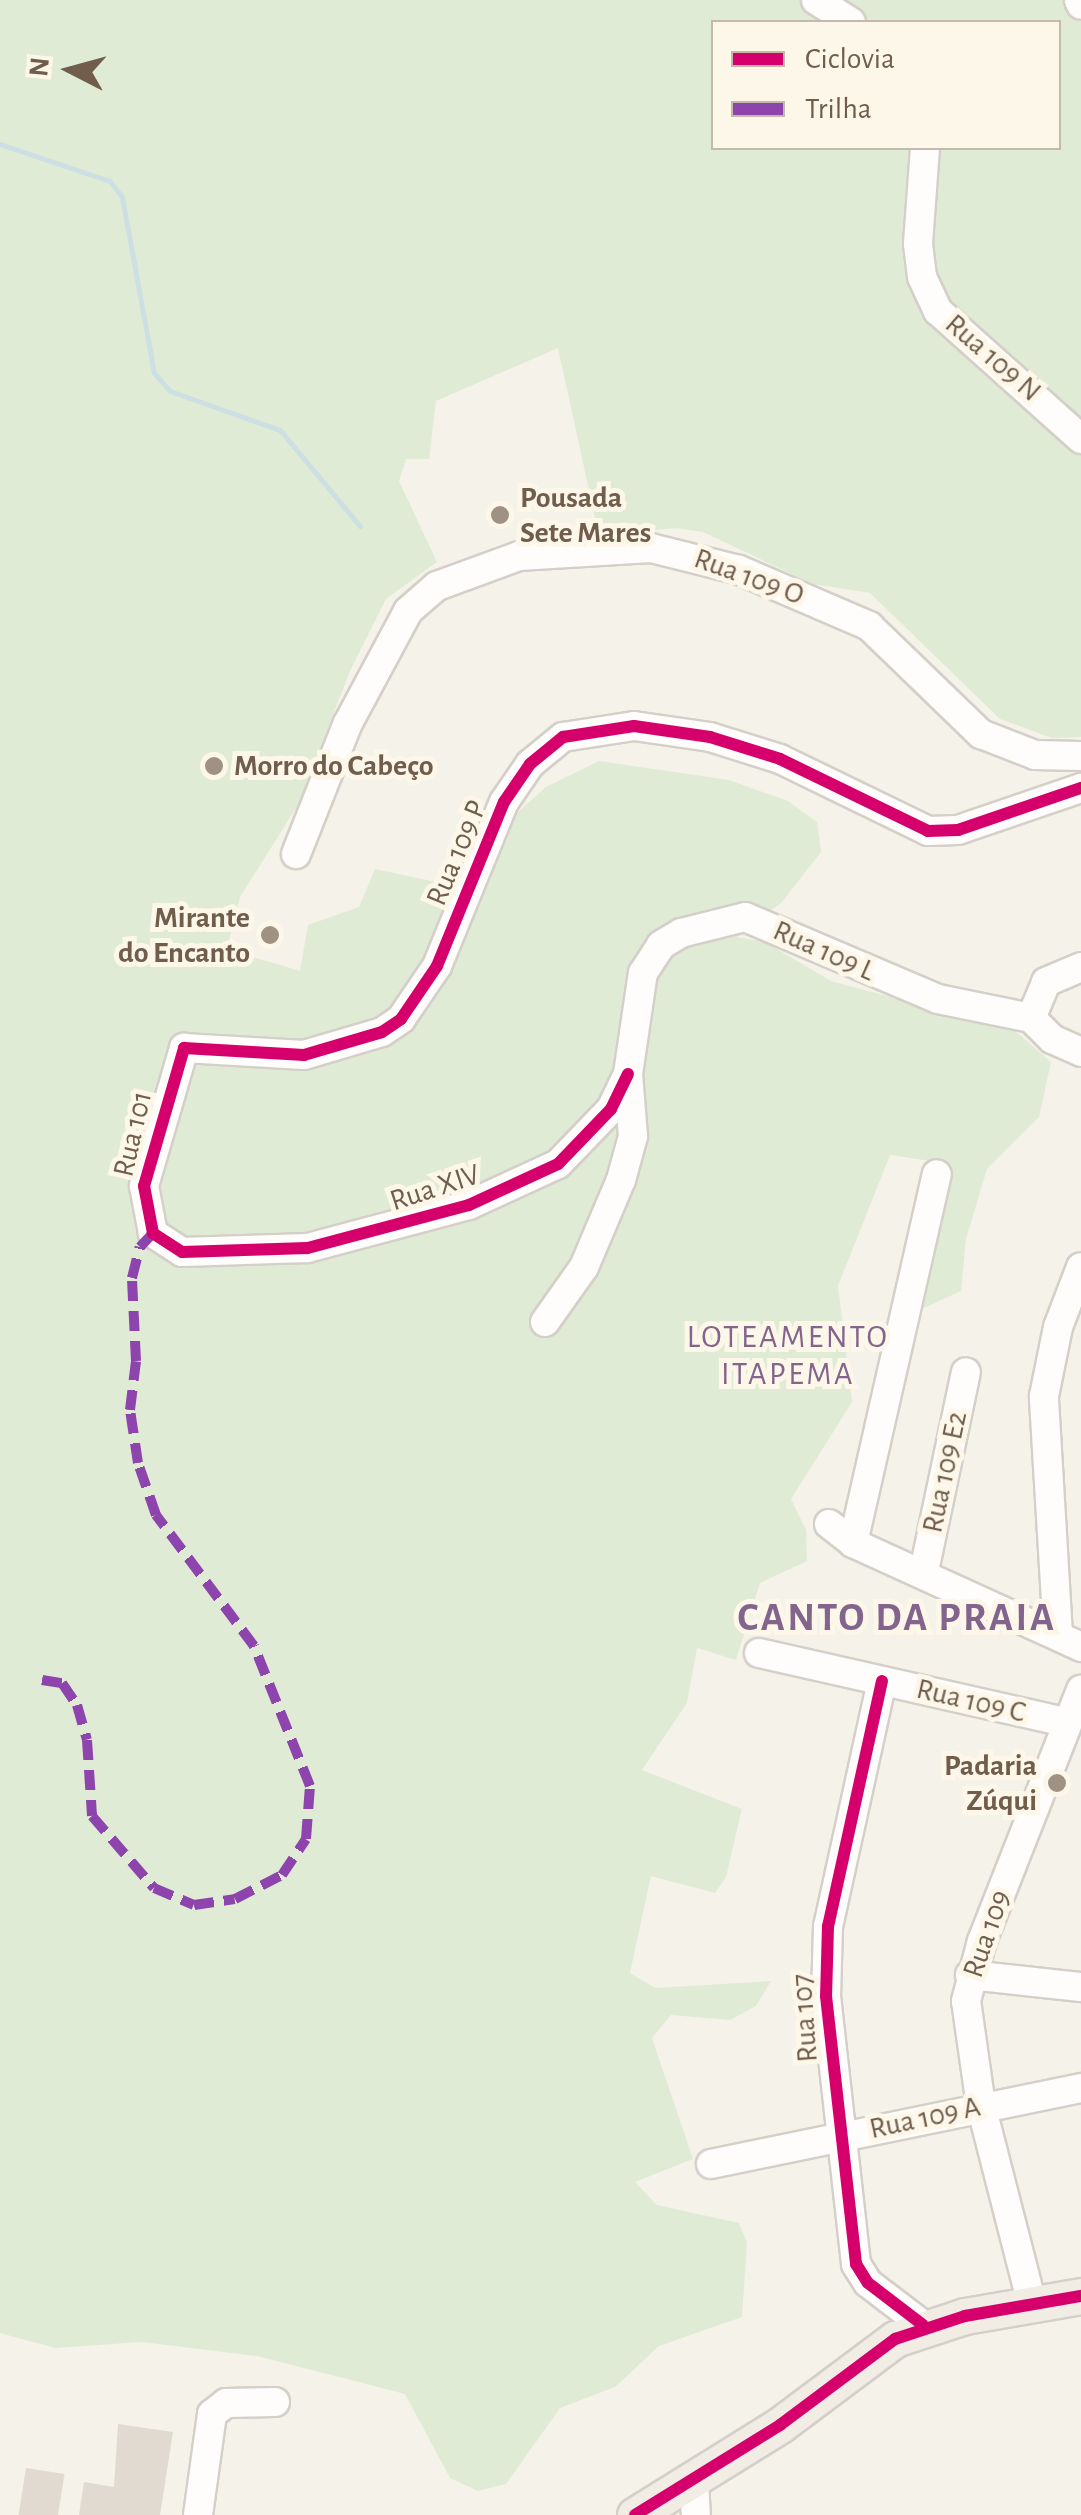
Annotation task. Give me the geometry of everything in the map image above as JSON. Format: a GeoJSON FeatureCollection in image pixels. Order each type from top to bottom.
{"type":"FeatureCollection","features":[{"type":"Feature","properties":{"kind":"main road"},"geometry":{"type":"LineString","coordinates":[[634,2515],[695,2498],[872,2354],[923,2325],[1081,2296]]}},
{"type":"Feature","properties":{"kind":"street"},"geometry":{"type":"LineString","coordinates":[[816,0],[848,20]]}},
{"type":"Feature","properties":{"kind":"street","name":"Rua 109 N"},"geometry":{"type":"LineString","coordinates":[[925,150],[918,244],[922,278],[938,310],[1081,439]]}},
{"type":"Feature","properties":{"kind":"street","name":"Rua 109 O"},"geometry":{"type":"LineString","coordinates":[[296,854],[347,724],[408,610],[448,580],[519,556],[651,548],[739,570],[869,626],[981,734],[1036,755],[1081,756]]}},
{"type":"Feature","properties":{"kind":"street","name":"Rua 109 P"},"geometry":{"type":"LineString","coordinates":[[184,1048],[304,1054],[382,1032],[402,1019],[436,966],[518,780],[545,749],[585,729],[634,726],[710,736],[780,759],[928,831],[958,830],[1081,788]]}},
{"type":"Feature","properties":{"kind":"street","name":"Rua 109 L"},"geometry":{"type":"LineString","coordinates":[[545,1322],[584,1267],[621,1180],[633,1136],[628,1074],[649,960],[681,933],[746,918],[938,1000],[1030,1018],[1052,1039],[1081,1052]]}},
{"type":"Feature","properties":{"kind":"street"},"geometry":{"type":"LineString","coordinates":[[1030,1018],[1046,982],[1081,967]]}},
{"type":"Feature","properties":{"kind":"street","name":"Rua 101"},"geometry":{"type":"LineString","coordinates":[[153,1233],[144,1186],[184,1048]]}},
{"type":"Feature","properties":{"kind":"street","name":"Rua XIV"},"geometry":{"type":"LineString","coordinates":[[153,1233],[182,1252],[307,1248],[469,1205],[558,1164],[611,1110],[628,1074]]}},
{"type":"Feature","properties":{"kind":"street"},"geometry":{"type":"LineString","coordinates":[[853,1544],[937,1174]]}},
{"type":"Feature","properties":{"kind":"street"},"geometry":{"type":"LineString","coordinates":[[1069,1641],[1044,1396],[1058,1327],[1081,1266]]}},
{"type":"Feature","properties":{"kind":"street","name":"Rua 109 E2"},"geometry":{"type":"LineString","coordinates":[[924,1571],[966,1372]]}},
{"type":"Feature","properties":{"kind":"street"},"geometry":{"type":"LineString","coordinates":[[828,1524],[853,1544],[924,1571],[1069,1641]]}},
{"type":"Feature","properties":{"kind":"street","name":"Rua 109 C"},"geometry":{"type":"LineString","coordinates":[[759,1653],[1066,1722]]}},
{"type":"Feature","properties":{"kind":"street","name":"Rua 107"},"geometry":{"type":"LineString","coordinates":[[882,1681],[825,1944],[840,2136],[856,2264],[868,2283],[923,2325]]}},
{"type":"Feature","properties":{"kind":"street","name":"Rua 109"},"geometry":{"type":"LineString","coordinates":[[1032,2304],[966,2036],[970,1975],[1081,1690]]}},
{"type":"Feature","properties":{"kind":"street"},"geometry":{"type":"LineString","coordinates":[[970,1975],[1081,1987]]}},
{"type":"Feature","properties":{"kind":"street","name":"Rua 109 A"},"geometry":{"type":"LineString","coordinates":[[711,2164],[1081,2088]]}},
{"type":"Feature","properties":{"kind":"street"},"geometry":{"type":"LineString","coordinates":[[198,2515],[212,2414],[226,2403],[275,2402]]}},
{"type":"Feature","properties":{"kind":"green space"},"geometry":{"type":"Polygon","coordinates":[[[0,0],[1081,0],[1081,737],[1052,738],[1000,719],[870,593],[813,584],[703,532],[675,528],[599,536],[558,348],[436,401],[429,459],[406,459],[399,481],[437,562],[386,599],[350,671],[298,805],[240,897],[227,949],[300,971],[308,925],[359,907],[375,869],[474,890],[518,812],[546,787],[599,761],[729,780],[788,801],[817,822],[821,852],[782,902],[737,937],[765,942],[831,981],[1014,1030],[1051,1062],[1039,1117],[987,1169],[966,1239],[961,1291],[915,1312],[937,1162],[890,1155],[838,1286],[852,1402],[791,1499],[806,1530],[807,1561],[760,1583],[736,1660],[697,1648],[687,1703],[642,1770],[742,1809],[726,1877],[715,1893],[651,1876],[630,1973],[655,1988],[771,1981],[756,2006],[730,2020],[671,2015],[652,2038],[693,2159],[635,2182],[657,2205],[739,2223],[747,2243],[742,2317],[659,2346],[615,2387],[560,2408],[506,2484],[478,2491],[450,2478],[405,2394],[257,2356],[142,2342],[55,2348],[0,2333],[0,0]]]}},
{"type":"Feature","properties":{"kind":"building"},"geometry":{"type":"Polygon","coordinates":[[[118,2424],[173,2432],[160,2515],[79,2515],[84,2482],[114,2487],[118,2424]]]}},
{"type":"Feature","properties":{"kind":"building"},"geometry":{"type":"Polygon","coordinates":[[[26,2468],[65,2474],[58,2515],[19,2515],[26,2468]]]}},
{"type":"Feature","properties":{"kind":"waterway"},"geometry":{"type":"LineString","coordinates":[[0,144],[110,181],[122,197],[154,373],[170,391],[280,430],[360,526]]}},
{"type":"Feature","properties":{"kind":"marked path"},"geometry":{"type":"LineString","coordinates":[[42,1680],[62,1683],[77,1705],[87,1740],[92,1816],[154,1888],[194,1905],[235,1899],[282,1875],[306,1839],[310,1786],[254,1646],[156,1515],[138,1463],[130,1410],[136,1361],[132,1278],[140,1247],[153,1233]]}},
{"type":"Feature","properties":{"kind":"cycle path"},"geometry":{"type":"LineString","coordinates":[[628,1074],[611,1109],[558,1164],[469,1205],[307,1248],[182,1252],[153,1233],[144,1186],[184,1048],[304,1055],[382,1032],[401,1019],[437,966],[504,802],[530,764],[563,737],[634,726],[710,737],[780,759],[928,831],[958,830],[1081,788]]}},
{"type":"Feature","properties":{"kind":"cycle path"},"geometry":{"type":"LineString","coordinates":[[882,1681],[828,1926],[826,1996],[856,2264],[868,2283],[923,2325]]}},
{"type":"Feature","properties":{"kind":"cycle path"},"geometry":{"type":"LineString","coordinates":[[635,2515],[780,2425],[895,2339],[965,2316],[1081,2296]]}},
{"type":"Feature","properties":{"kind":"place","name":"Pousada Sete Mares"},"geometry":{"type":"Point","coordinates":[500,515]}},
{"type":"Feature","properties":{"kind":"place","name":"Morro do Cabeço"},"geometry":{"type":"Point","coordinates":[214,766]}},
{"type":"Feature","properties":{"kind":"place","name":"Mirante do Encanto"},"geometry":{"type":"Point","coordinates":[270,935]}},
{"type":"Feature","properties":{"kind":"place","name":"Padaria Zúqui"},"geometry":{"type":"Point","coordinates":[1057,1783]}},
{"type":"Feature","properties":{"kind":"district","name":"LOTEAMENTO ITAPEMA"},"geometry":{"type":"Point","coordinates":[788,1356]}},
{"type":"Feature","properties":{"kind":"district","name":"CANTO DA PRAIA"},"geometry":{"type":"Point","coordinates":[897,1618]}}]}
